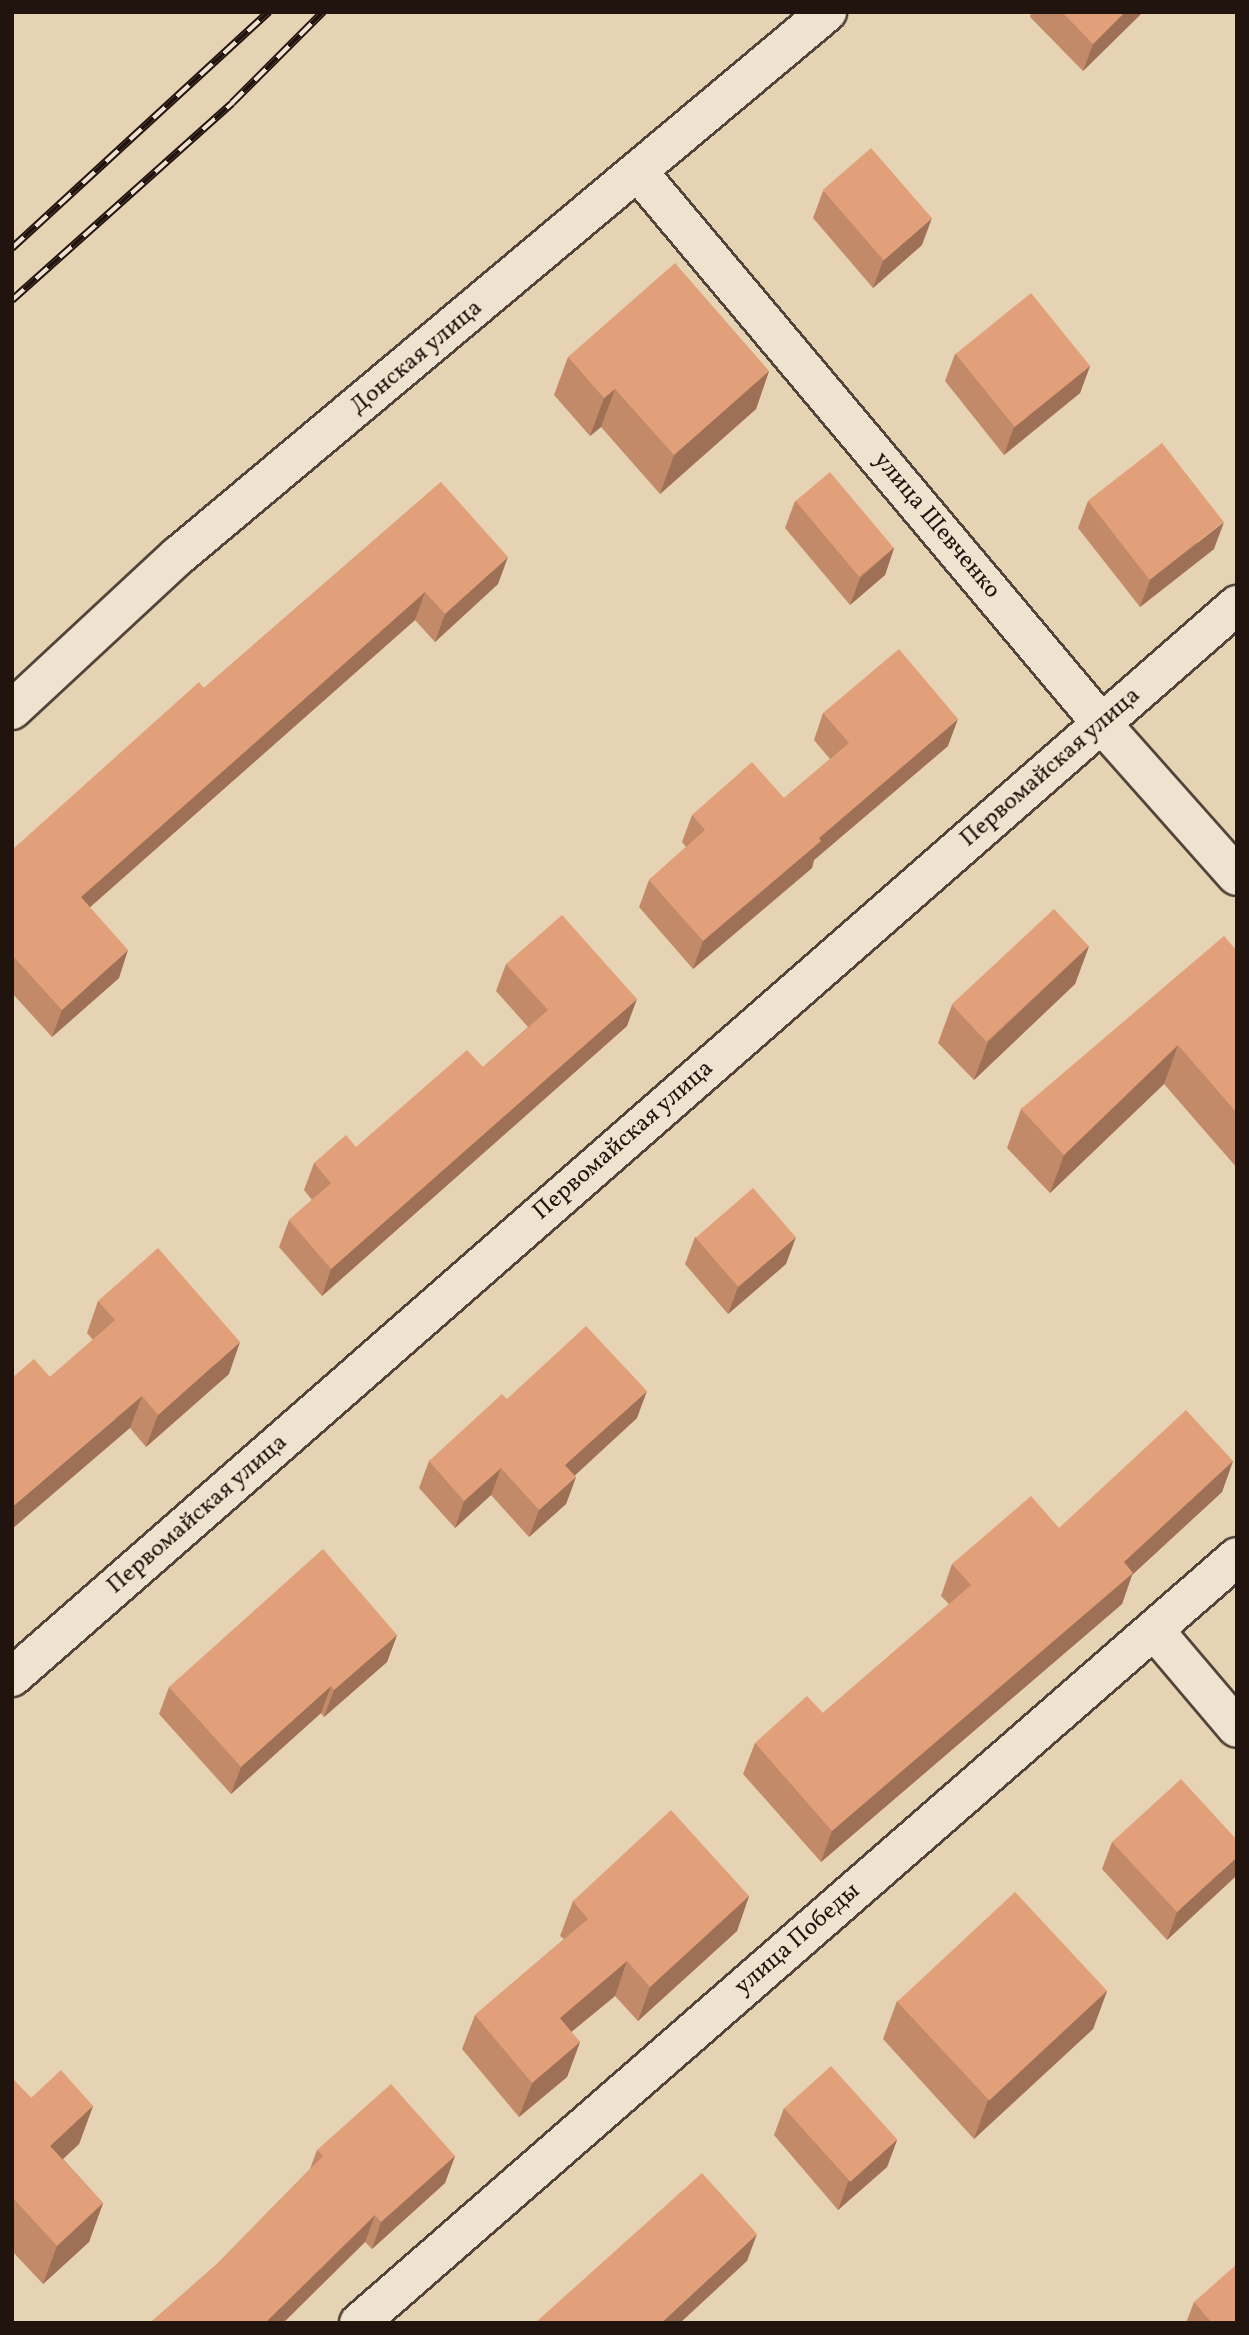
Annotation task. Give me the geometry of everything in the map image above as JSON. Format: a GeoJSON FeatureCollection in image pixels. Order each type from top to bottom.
{"type":"FeatureCollection","features":[{"type":"Feature","properties":{"kind":"street","name":"Донская улица"},"geometry":{"type":"LineString","coordinates":[[12,710],[178,556],[639,173],[827,12]]}},
{"type":"Feature","properties":{"kind":"street","name":"улица Шевченко"},"geometry":{"type":"LineString","coordinates":[[639,173],[1102,724],[1237,876]]}},
{"type":"Feature","properties":{"kind":"street","name":"Первомайская улица"},"geometry":{"type":"LineString","coordinates":[[12,1677],[1237,605]]}},
{"type":"Feature","properties":{"kind":"street","name":"улица Победы"},"geometry":{"type":"LineString","coordinates":[[359,2323],[1237,1557]]}},
{"type":"Feature","properties":{"kind":"street"},"geometry":{"type":"LineString","coordinates":[[1154,1630],[1237,1728]]}},
{"type":"Feature","properties":{"kind":"building"},"geometry":{"type":"Polygon","coordinates":[[[1062,12],[1125,12],[1093,44],[1062,12]]]}},
{"type":"Feature","properties":{"kind":"building"},"geometry":{"type":"Polygon","coordinates":[[[871,148],[932,218],[884,260],[823,190],[871,148]]]}},
{"type":"Feature","properties":{"kind":"building"},"geometry":{"type":"Polygon","coordinates":[[[675,263],[769,371],[674,455],[615,389],[604,398],[568,357],[675,263]]]}},
{"type":"Feature","properties":{"kind":"building"},"geometry":{"type":"Polygon","coordinates":[[[1031,293],[1090,366],[1015,427],[956,354],[1031,293]]]}},
{"type":"Feature","properties":{"kind":"building"},"geometry":{"type":"Polygon","coordinates":[[[1162,443],[1224,522],[1149,580],[1088,501],[1162,443]]]}},
{"type":"Feature","properties":{"kind":"building"},"geometry":{"type":"Polygon","coordinates":[[[830,472],[894,548],[859,577],[796,501],[830,472]]]}},
{"type":"Feature","properties":{"kind":"building"},"geometry":{"type":"Polygon","coordinates":[[[441,482],[508,557],[445,614],[425,592],[81,897],[128,950],[62,1010],[12,955],[12,939],[15,937],[12,934],[12,850],[199,682],[204,688],[441,482]]]}},
{"type":"Feature","properties":{"kind":"building"},"geometry":{"type":"Polygon","coordinates":[[[899,649],[958,719],[703,941],[649,880],[705,830],[692,815],[752,762],[784,798],[849,743],[823,713],[899,649]]]}},
{"type":"Feature","properties":{"kind":"building"},"geometry":{"type":"Polygon","coordinates":[[[1054,909],[1089,946],[986,1042],[952,1004],[1054,909]]]}},
{"type":"Feature","properties":{"kind":"building"},"geometry":{"type":"Polygon","coordinates":[[[562,915],[637,999],[331,1269],[289,1220],[331,1183],[314,1163],[346,1135],[356,1147],[467,1050],[483,1067],[548,1010],[506,964],[562,915]]]}},
{"type":"Feature","properties":{"kind":"building"},"geometry":{"type":"Polygon","coordinates":[[[1224,936],[1237,951],[1237,1113],[1178,1045],[1064,1155],[1021,1109],[1224,936]]]}},
{"type":"Feature","properties":{"kind":"building"},"geometry":{"type":"Polygon","coordinates":[[[753,1188],[796,1237],[738,1287],[696,1238],[753,1188]]]}},
{"type":"Feature","properties":{"kind":"building"},"geometry":{"type":"Polygon","coordinates":[[[158,1248],[240,1342],[158,1415],[142,1396],[12,1507],[12,1378],[34,1359],[50,1377],[115,1320],[98,1301],[158,1248]]]}},
{"type":"Feature","properties":{"kind":"building"},"geometry":{"type":"Polygon","coordinates":[[[586,1326],[647,1391],[565,1465],[576,1477],[539,1510],[501,1468],[464,1501],[429,1461],[502,1394],[507,1399],[586,1326]]]}},
{"type":"Feature","properties":{"kind":"building"},"geometry":{"type":"Polygon","coordinates":[[[1186,1410],[1233,1461],[1124,1562],[1133,1573],[832,1831],[755,1743],[807,1696],[823,1713],[971,1585],[952,1564],[1031,1496],[1059,1528],[1186,1410]]]}},
{"type":"Feature","properties":{"kind":"building"},"geometry":{"type":"Polygon","coordinates":[[[323,1549],[397,1635],[334,1690],[331,1686],[241,1767],[169,1687],[323,1549]]]}},
{"type":"Feature","properties":{"kind":"building"},"geometry":{"type":"Polygon","coordinates":[[[1181,1779],[1237,1840],[1237,1857],[1177,1912],[1112,1842],[1181,1779]]]}},
{"type":"Feature","properties":{"kind":"building"},"geometry":{"type":"Polygon","coordinates":[[[671,1810],[749,1896],[650,1987],[627,1961],[560,2018],[580,2042],[532,2083],[475,2015],[588,1919],[573,1901],[671,1810]]]}},
{"type":"Feature","properties":{"kind":"building"},"geometry":{"type":"Polygon","coordinates":[[[1015,1892],[1107,1991],[989,2101],[897,2002],[1015,1892]]]}},
{"type":"Feature","properties":{"kind":"building"},"geometry":{"type":"Polygon","coordinates":[[[831,2066],[897,2140],[850,2182],[784,2108],[831,2066]]]}},
{"type":"Feature","properties":{"kind":"building"},"geometry":{"type":"Polygon","coordinates":[[[61,2070],[93,2106],[50,2146],[103,2203],[57,2246],[12,2197],[12,2078],[31,2098],[61,2070]]]}},
{"type":"Feature","properties":{"kind":"building"},"geometry":{"type":"Polygon","coordinates":[[[391,2084],[455,2156],[381,2222],[375,2215],[265,2323],[150,2323],[217,2264],[323,2156],[317,2150],[391,2084]]]}},
{"type":"Feature","properties":{"kind":"building"},"geometry":{"type":"Polygon","coordinates":[[[702,2173],[757,2234],[661,2323],[535,2323],[702,2173]]]}},
{"type":"Feature","properties":{"kind":"building"},"geometry":{"type":"Polygon","coordinates":[[[1237,2264],[1237,2323],[1212,2323],[1194,2302],[1237,2264]]]}},
{"type":"Feature","properties":{"kind":"railway"},"geometry":{"type":"LineString","coordinates":[[12,248],[269,12]]}},
{"type":"Feature","properties":{"kind":"railway"},"geometry":{"type":"LineString","coordinates":[[12,300],[232,103],[323,12]]}}]}
